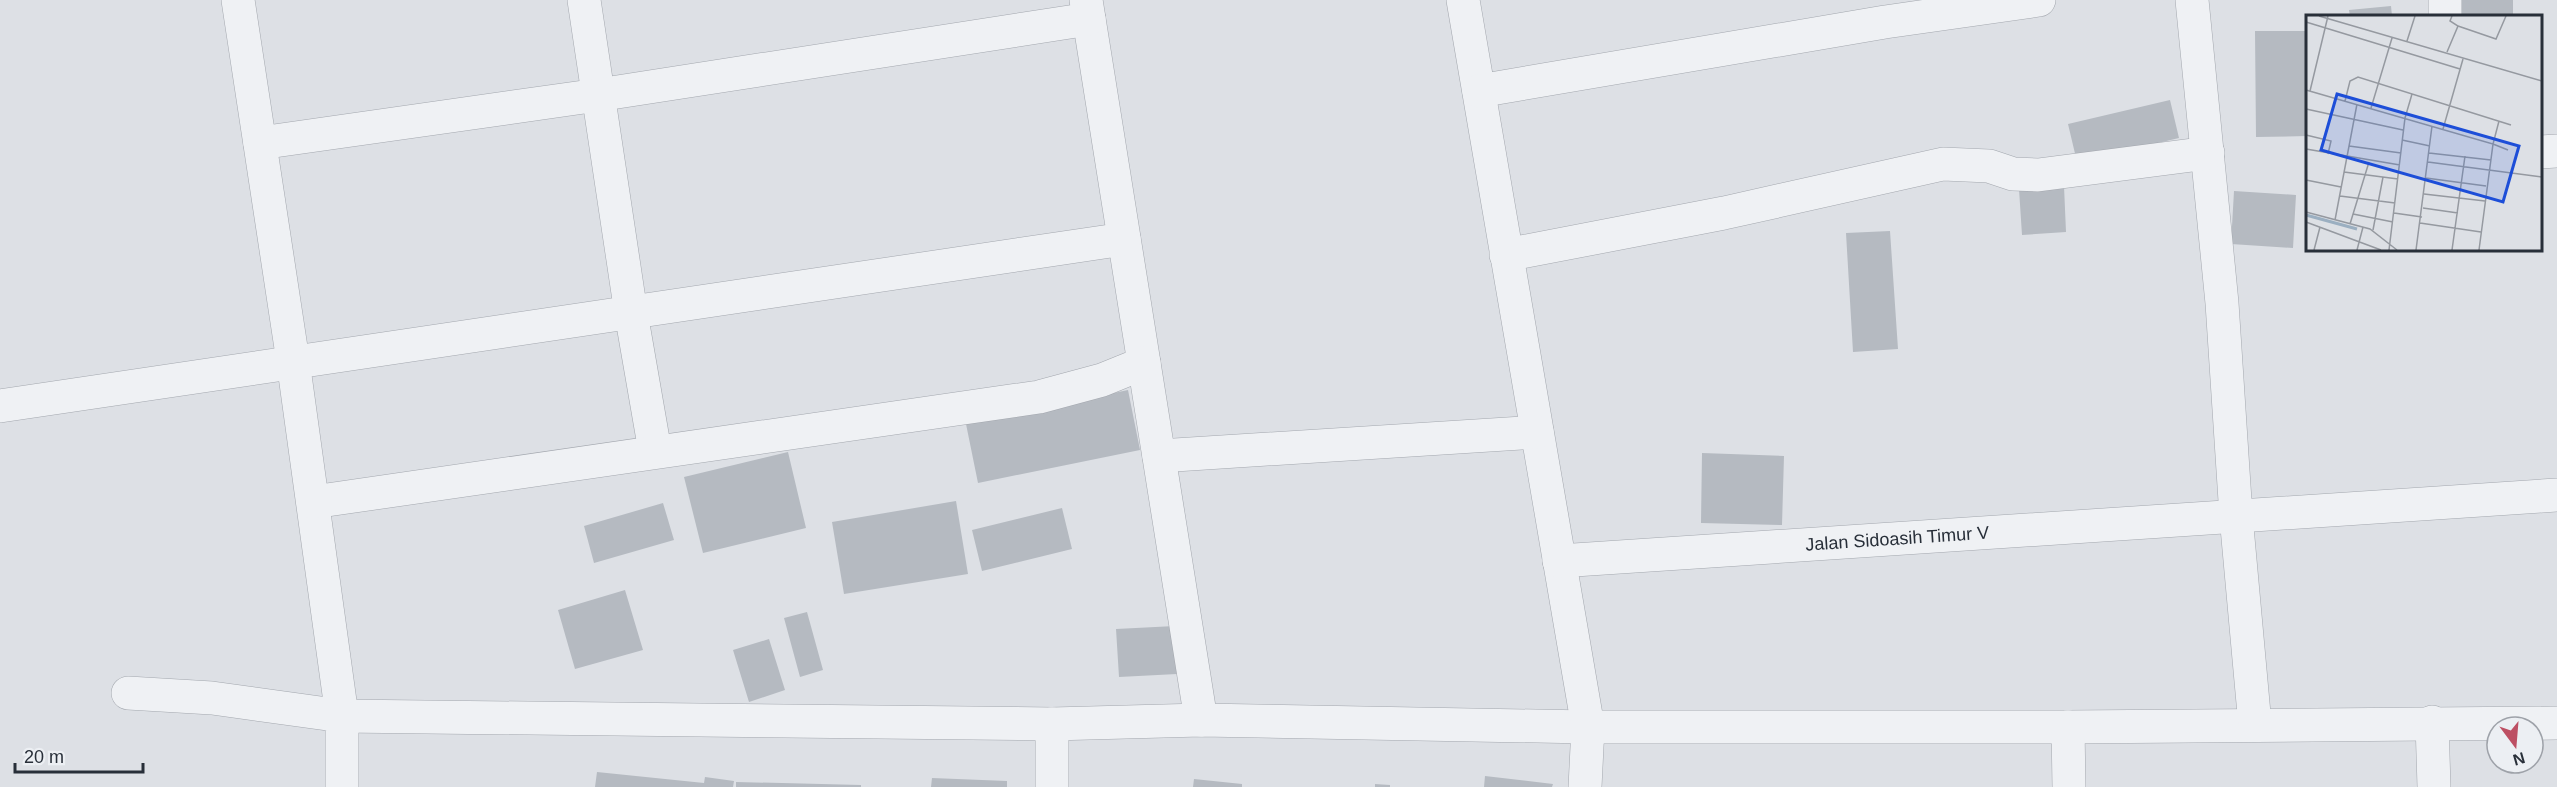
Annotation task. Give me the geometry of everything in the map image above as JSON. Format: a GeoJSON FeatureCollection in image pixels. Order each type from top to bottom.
{"type":"FeatureCollection","features":[{"type":"Feature","properties":{"kind":"street"},"geometry":{"type":"LineString","coordinates":[[238,0],[293,361],[342,716],[342,787]]}},
{"type":"Feature","properties":{"kind":"street"},"geometry":{"type":"LineString","coordinates":[[584,0],[631,313],[655,451]]}},
{"type":"Feature","properties":{"kind":"street"},"geometry":{"type":"LineString","coordinates":[[1463,0],[1588,727],[1586,787]]}},
{"type":"Feature","properties":{"kind":"street"},"geometry":{"type":"LineString","coordinates":[[1479,91],[1885,11],[2039,0]]}},
{"type":"Feature","properties":{"kind":"street"},"geometry":{"type":"LineString","coordinates":[[2192,0],[2222,303],[2236,516],[2255,725]]}},
{"type":"Feature","properties":{"kind":"street"},"geometry":{"type":"LineString","coordinates":[[260,143],[598,95],[1087,9],[1201,720]]}},
{"type":"Feature","properties":{"kind":"street"},"geometry":{"type":"LineString","coordinates":[[2542,152],[2557,151]]}},
{"type":"Feature","properties":{"kind":"street"},"geometry":{"type":"LineString","coordinates":[[1506,255],[1724,213],[1943,164],[1989,166],[2013,174],[2038,175],[2208,153]]}},
{"type":"Feature","properties":{"kind":"street"},"geometry":{"type":"LineString","coordinates":[[0,406],[1124,239]]}},
{"type":"Feature","properties":{"kind":"street"},"geometry":{"type":"LineString","coordinates":[[313,502],[655,451],[1039,398],[1102,380],[1144,363]]}},
{"type":"Feature","properties":{"kind":"street"},"geometry":{"type":"LineString","coordinates":[[1159,456],[1537,432]]}},
{"type":"Feature","properties":{"kind":"street","name":"Jalan Sidoasih Timur V"},"geometry":{"type":"LineString","coordinates":[[1559,561],[2557,495]]}},
{"type":"Feature","properties":{"kind":"street"},"geometry":{"type":"LineString","coordinates":[[128,693],[212,698],[342,716],[1052,724],[1201,720],[1588,727],[2068,727],[2432,722],[2557,723]]}},
{"type":"Feature","properties":{"kind":"street"},"geometry":{"type":"LineString","coordinates":[[2432,722],[2433,787]]}},
{"type":"Feature","properties":{"kind":"street"},"geometry":{"type":"LineString","coordinates":[[1052,724],[1052,787]]}},
{"type":"Feature","properties":{"kind":"street"},"geometry":{"type":"LineString","coordinates":[[2068,727],[2069,787]]}},
{"type":"Feature","properties":{"kind":"building"},"geometry":{"type":"Polygon","coordinates":[[[2458,0],[2513,0],[2513,15],[2459,15],[2458,0]]]}},
{"type":"Feature","properties":{"kind":"building"},"geometry":{"type":"Polygon","coordinates":[[[2391,6],[2392,15],[2350,15],[2349,10],[2391,6]]]}},
{"type":"Feature","properties":{"kind":"building"},"geometry":{"type":"Polygon","coordinates":[[[2255,31],[2306,31],[2306,136],[2256,137],[2255,31]]]}},
{"type":"Feature","properties":{"kind":"building"},"geometry":{"type":"Polygon","coordinates":[[[2170,100],[2179,138],[2077,162],[2068,124],[2170,100]]]}},
{"type":"Feature","properties":{"kind":"building"},"geometry":{"type":"Polygon","coordinates":[[[2064,186],[2066,232],[2022,235],[2019,189],[2064,186]]]}},
{"type":"Feature","properties":{"kind":"building"},"geometry":{"type":"Polygon","coordinates":[[[2234,191],[2296,195],[2293,248],[2231,244],[2234,191]]]}},
{"type":"Feature","properties":{"kind":"building"},"geometry":{"type":"Polygon","coordinates":[[[1890,231],[1898,349],[1853,352],[1846,233],[1890,231]]]}},
{"type":"Feature","properties":{"kind":"building"},"geometry":{"type":"Polygon","coordinates":[[[1128,390],[1140,450],[978,483],[966,424],[1128,390]]]}},
{"type":"Feature","properties":{"kind":"building"},"geometry":{"type":"Polygon","coordinates":[[[788,452],[806,528],[703,553],[684,477],[788,452]]]}},
{"type":"Feature","properties":{"kind":"building"},"geometry":{"type":"Polygon","coordinates":[[[1702,453],[1784,456],[1782,525],[1701,523],[1702,453]]]}},
{"type":"Feature","properties":{"kind":"building"},"geometry":{"type":"Polygon","coordinates":[[[956,501],[968,574],[844,594],[832,522],[956,501]]]}},
{"type":"Feature","properties":{"kind":"building"},"geometry":{"type":"Polygon","coordinates":[[[663,503],[674,540],[594,563],[584,526],[663,503]]]}},
{"type":"Feature","properties":{"kind":"building"},"geometry":{"type":"Polygon","coordinates":[[[1062,508],[1072,549],[982,571],[972,530],[1062,508]]]}},
{"type":"Feature","properties":{"kind":"building"},"geometry":{"type":"Polygon","coordinates":[[[625,590],[643,650],[575,669],[558,610],[625,590]]]}},
{"type":"Feature","properties":{"kind":"building"},"geometry":{"type":"Polygon","coordinates":[[[807,612],[823,670],[800,677],[784,618],[807,612]]]}},
{"type":"Feature","properties":{"kind":"building"},"geometry":{"type":"Polygon","coordinates":[[[1175,626],[1177,674],[1119,677],[1116,629],[1175,626]]]}},
{"type":"Feature","properties":{"kind":"building"},"geometry":{"type":"Polygon","coordinates":[[[769,639],[785,690],[749,702],[733,650],[769,639]]]}},
{"type":"Feature","properties":{"kind":"building"},"geometry":{"type":"Polygon","coordinates":[[[597,772],[704,783],[705,777],[734,781],[733,787],[595,787],[597,772]]]}},
{"type":"Feature","properties":{"kind":"building"},"geometry":{"type":"Polygon","coordinates":[[[1485,776],[1553,784],[1552,787],[1484,787],[1485,776]]]}},
{"type":"Feature","properties":{"kind":"building"},"geometry":{"type":"Polygon","coordinates":[[[932,778],[1007,781],[1007,787],[931,787],[932,778]]]}},
{"type":"Feature","properties":{"kind":"building"},"geometry":{"type":"Polygon","coordinates":[[[1194,779],[1242,784],[1242,787],[1193,787],[1194,779]]]}},
{"type":"Feature","properties":{"kind":"building"},"geometry":{"type":"Polygon","coordinates":[[[736,782],[861,785],[861,787],[736,787],[736,782]]]}},
{"type":"Feature","properties":{"kind":"building"},"geometry":{"type":"Polygon","coordinates":[[[1375,784],[1390,785],[1390,787],[1375,787],[1375,784]]]}}]}
